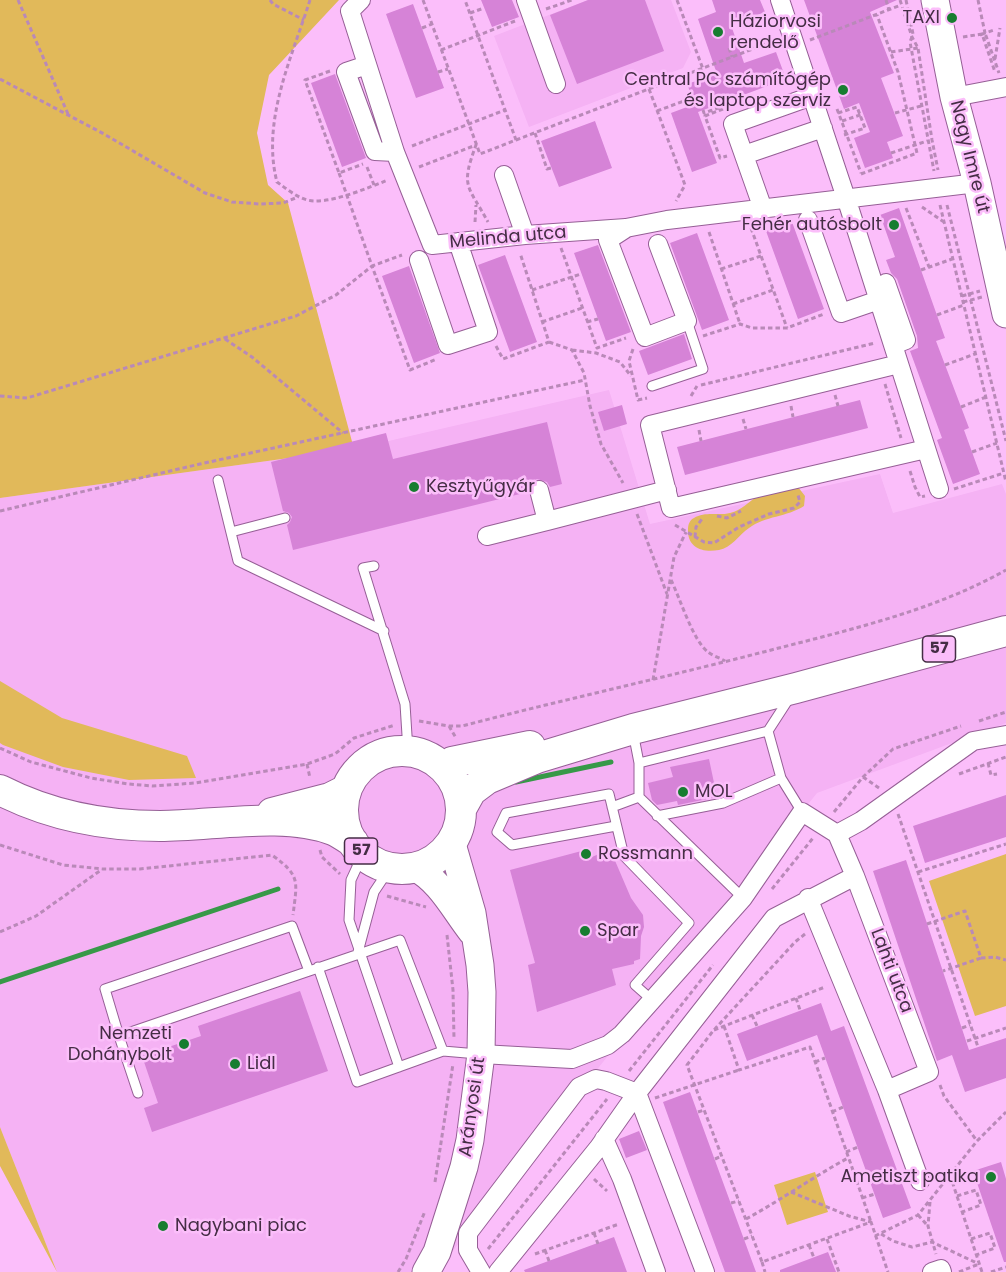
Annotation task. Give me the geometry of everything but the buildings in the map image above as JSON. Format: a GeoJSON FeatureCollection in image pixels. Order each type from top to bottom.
{"type":"FeatureCollection","features":[{"type":"Feature","properties":{"kind":"main road","name":"Nagy Imre út"},"geometry":{"type":"LineString","coordinates":[[935,0],[954,97],[1000,259],[1006,314]]}},
{"type":"Feature","properties":{"kind":"main road","name":"57"},"geometry":{"type":"LineString","coordinates":[[0,790],[62,814],[92,820],[160,826],[234,822],[316,825],[335,831],[381,864],[408,868],[425,864],[444,851],[471,791],[487,779],[537,758],[633,729],[796,688],[1003,631]]}},
{"type":"Feature","properties":{"kind":"main road","name":"57"},"geometry":{"type":"LineString","coordinates":[[444,768],[452,762],[469,760],[508,749],[633,729]]}},
{"type":"Feature","properties":{"kind":"main road","name":"57"},"geometry":{"type":"LineString","coordinates":[[358,848],[347,830],[344,817],[346,790],[352,779],[370,760],[382,754],[408,751]]}},
{"type":"Feature","properties":{"kind":"main road"},"geometry":{"type":"LineString","coordinates":[[408,751],[421,754],[444,768],[456,787],[459,821]]}},
{"type":"Feature","properties":{"kind":"main road","name":"57"},"geometry":{"type":"LineString","coordinates":[[234,822],[301,807],[330,798],[346,790]]}},
{"type":"Feature","properties":{"kind":"main road","name":"Arányosi út"},"geometry":{"type":"LineString","coordinates":[[426,1272],[437,1252],[464,1167],[470,1140],[468,1053],[482,992],[472,913],[452,844],[459,821]]}},
{"type":"Feature","properties":{"kind":"main road"},"geometry":{"type":"LineString","coordinates":[[408,868],[425,873],[437,884],[474,935]]}},
{"type":"Feature","properties":{"kind":"street","name":"Melinda utca"},"geometry":{"type":"LineString","coordinates":[[361,0],[350,11],[395,152],[432,245],[497,238],[522,244],[667,220],[977,183]]}},
{"type":"Feature","properties":{"kind":"street"},"geometry":{"type":"LineString","coordinates":[[780,0],[800,37],[812,96],[940,492]]}},
{"type":"Feature","properties":{"kind":"street"},"geometry":{"type":"LineString","coordinates":[[528,8],[556,84]]}},
{"type":"Feature","properties":{"kind":"street"},"geometry":{"type":"LineString","coordinates":[[954,97],[1004,87]]}},
{"type":"Feature","properties":{"kind":"street"},"geometry":{"type":"LineString","coordinates":[[763,209],[733,124],[812,96]]}},
{"type":"Feature","properties":{"kind":"street"},"geometry":{"type":"LineString","coordinates":[[744,156],[823,128]]}},
{"type":"Feature","properties":{"kind":"street"},"geometry":{"type":"LineString","coordinates":[[504,175],[522,244]]}},
{"type":"Feature","properties":{"kind":"street"},"geometry":{"type":"LineString","coordinates":[[808,220],[841,313],[879,300]]}},
{"type":"Feature","properties":{"kind":"street"},"geometry":{"type":"LineString","coordinates":[[627,228],[608,240],[644,335],[687,321],[658,244]]}},
{"type":"Feature","properties":{"kind":"street"},"geometry":{"type":"LineString","coordinates":[[419,260],[448,345],[488,332],[458,242]]}},
{"type":"Feature","properties":{"kind":"street"},"geometry":{"type":"LineString","coordinates":[[868,266],[881,268],[906,340],[892,342]]}},
{"type":"Feature","properties":{"kind":"street"},"geometry":{"type":"LineString","coordinates":[[899,364],[650,425],[671,508],[926,449]]}},
{"type":"Feature","properties":{"kind":"street"},"geometry":{"type":"LineString","coordinates":[[539,490],[547,521]]}},
{"type":"Feature","properties":{"kind":"street"},"geometry":{"type":"LineString","coordinates":[[487,536],[666,490]]}},
{"type":"Feature","properties":{"kind":"street"},"geometry":{"type":"LineString","coordinates":[[837,834],[861,821],[973,741],[1006,735]]}},
{"type":"Feature","properties":{"kind":"street"},"geometry":{"type":"LineString","coordinates":[[468,1053],[572,1059],[608,1046],[622,1034],[743,898],[802,812],[837,834],[855,876],[808,898],[774,918],[639,1098],[498,1272]]}},
{"type":"Feature","properties":{"kind":"street","name":"Lahti utca"},"geometry":{"type":"LineString","coordinates":[[855,876],[929,1072],[887,1090]]}},
{"type":"Feature","properties":{"kind":"street"},"geometry":{"type":"LineString","coordinates":[[808,898],[887,1090],[920,1181]]}},
{"type":"Feature","properties":{"kind":"street"},"geometry":{"type":"LineString","coordinates":[[481,1272],[468,1250],[468,1233],[579,1087],[596,1079],[606,1081],[639,1098],[705,1272]]}},
{"type":"Feature","properties":{"kind":"street"},"geometry":{"type":"LineString","coordinates":[[604,1139],[622,1179],[656,1272]]}},
{"type":"Feature","properties":{"kind":"lane"},"geometry":{"type":"LineString","coordinates":[[652,386],[702,369],[687,321]]}},
{"type":"Feature","properties":{"kind":"lane"},"geometry":{"type":"LineString","coordinates":[[219,480],[238,561],[384,631]]}},
{"type":"Feature","properties":{"kind":"lane"},"geometry":{"type":"LineString","coordinates":[[231,532],[285,518]]}},
{"type":"Feature","properties":{"kind":"lane"},"geometry":{"type":"LineString","coordinates":[[374,566],[363,568],[405,704],[408,751]]}},
{"type":"Feature","properties":{"kind":"lane"},"geometry":{"type":"LineString","coordinates":[[639,763],[768,731],[796,688]]}},
{"type":"Feature","properties":{"kind":"lane"},"geometry":{"type":"LineString","coordinates":[[633,729],[639,763],[639,797],[743,898]]}},
{"type":"Feature","properties":{"kind":"lane"},"geometry":{"type":"LineString","coordinates":[[768,731],[781,778],[802,812]]}},
{"type":"Feature","properties":{"kind":"lane"},"geometry":{"type":"LineString","coordinates":[[657,816],[723,803],[781,778]]}},
{"type":"Feature","properties":{"kind":"lane"},"geometry":{"type":"LineString","coordinates":[[616,826],[512,845],[497,832],[506,813],[609,794],[624,856],[689,923],[635,985],[652,1000]]}},
{"type":"Feature","properties":{"kind":"lane"},"geometry":{"type":"LineString","coordinates":[[612,807],[639,797]]}},
{"type":"Feature","properties":{"kind":"lane"},"geometry":{"type":"LineString","coordinates":[[358,848],[351,880],[349,920],[358,953],[399,1067]]}},
{"type":"Feature","properties":{"kind":"lane"},"geometry":{"type":"LineString","coordinates":[[358,953],[374,892],[384,877],[408,868]]}},
{"type":"Feature","properties":{"kind":"lane"},"geometry":{"type":"LineString","coordinates":[[138,1093],[105,989],[292,926],[314,969],[357,1082],[443,1051],[468,1053]]}},
{"type":"Feature","properties":{"kind":"lane"},"geometry":{"type":"LineString","coordinates":[[119,1036],[400,940],[443,1051]]}},
{"type":"Feature","properties":{"kind":"path"},"geometry":{"type":"LineString","coordinates":[[18,0],[69,116]]}},
{"type":"Feature","properties":{"kind":"path"},"geometry":{"type":"LineString","coordinates":[[270,0],[273,4],[304,20]]}},
{"type":"Feature","properties":{"kind":"path"},"geometry":{"type":"LineString","coordinates":[[310,0],[288,63],[278,101],[273,167],[277,182],[299,196],[315,201],[347,195],[477,145]]}},
{"type":"Feature","properties":{"kind":"path"},"geometry":{"type":"LineString","coordinates":[[423,0],[480,154],[732,57],[857,22],[901,5]]}},
{"type":"Feature","properties":{"kind":"path"},"geometry":{"type":"LineString","coordinates":[[465,0],[516,140]]}},
{"type":"Feature","properties":{"kind":"path"},"geometry":{"type":"LineString","coordinates":[[441,50],[478,36],[528,8],[572,0]]}},
{"type":"Feature","properties":{"kind":"path"},"geometry":{"type":"LineString","coordinates":[[677,0],[702,69]]}},
{"type":"Feature","properties":{"kind":"path"},"geometry":{"type":"LineString","coordinates":[[886,0],[889,10]]}},
{"type":"Feature","properties":{"kind":"path"},"geometry":{"type":"LineString","coordinates":[[900,0],[918,48],[942,188],[1006,441]]}},
{"type":"Feature","properties":{"kind":"path"},"geometry":{"type":"LineString","coordinates":[[906,0],[912,37],[911,49],[927,141],[936,179],[942,188]]}},
{"type":"Feature","properties":{"kind":"path"},"geometry":{"type":"LineString","coordinates":[[978,0],[983,34],[1004,87]]}},
{"type":"Feature","properties":{"kind":"path"},"geometry":{"type":"LineString","coordinates":[[470,13],[484,8]]}},
{"type":"Feature","properties":{"kind":"path"},"geometry":{"type":"LineString","coordinates":[[870,11],[872,16]]}},
{"type":"Feature","properties":{"kind":"path"},"geometry":{"type":"LineString","coordinates":[[834,102],[861,174],[917,153],[898,72],[877,15]]}},
{"type":"Feature","properties":{"kind":"path"},"geometry":{"type":"LineString","coordinates":[[857,22],[860,28]]}},
{"type":"Feature","properties":{"kind":"path"},"geometry":{"type":"LineString","coordinates":[[422,28],[432,24]]}},
{"type":"Feature","properties":{"kind":"path"},"geometry":{"type":"LineString","coordinates":[[995,61],[999,28]]}},
{"type":"Feature","properties":{"kind":"path"},"geometry":{"type":"LineString","coordinates":[[943,42],[994,30]]}},
{"type":"Feature","properties":{"kind":"path"},"geometry":{"type":"LineString","coordinates":[[983,34],[1004,87]]}},
{"type":"Feature","properties":{"kind":"path"},"geometry":{"type":"LineString","coordinates":[[729,48],[732,57]]}},
{"type":"Feature","properties":{"kind":"path"},"geometry":{"type":"LineString","coordinates":[[891,52],[911,49]]}},
{"type":"Feature","properties":{"kind":"path"},"geometry":{"type":"LineString","coordinates":[[366,62],[305,80],[410,370],[446,356],[448,345]]}},
{"type":"Feature","properties":{"kind":"path"},"geometry":{"type":"LineString","coordinates":[[438,72],[448,69]]}},
{"type":"Feature","properties":{"kind":"path"},"geometry":{"type":"LineString","coordinates":[[0,79],[104,134],[205,193],[232,202],[260,204],[283,203],[299,196]]}},
{"type":"Feature","properties":{"kind":"path"},"geometry":{"type":"LineString","coordinates":[[649,89],[685,185],[667,220]]}},
{"type":"Feature","properties":{"kind":"path"},"geometry":{"type":"LineString","coordinates":[[657,111],[692,98]]}},
{"type":"Feature","properties":{"kind":"path"},"geometry":{"type":"LineString","coordinates":[[725,102],[727,108]]}},
{"type":"Feature","properties":{"kind":"path"},"geometry":{"type":"LineString","coordinates":[[895,113],[921,106]]}},
{"type":"Feature","properties":{"kind":"path"},"geometry":{"type":"LineString","coordinates":[[838,113],[857,107],[862,115],[865,128],[846,135]]}},
{"type":"Feature","properties":{"kind":"path"},"geometry":{"type":"LineString","coordinates":[[598,108],[600,114]]}},
{"type":"Feature","properties":{"kind":"path"},"geometry":{"type":"LineString","coordinates":[[703,110],[704,113],[718,108],[719,111]]}},
{"type":"Feature","properties":{"kind":"path"},"geometry":{"type":"LineString","coordinates":[[395,152],[505,110]]}},
{"type":"Feature","properties":{"kind":"path"},"geometry":{"type":"LineString","coordinates":[[841,122],[862,115]]}},
{"type":"Feature","properties":{"kind":"path"},"geometry":{"type":"LineString","coordinates":[[535,133],[547,169],[551,168]]}},
{"type":"Feature","properties":{"kind":"path"},"geometry":{"type":"LineString","coordinates":[[891,153],[927,141]]}},
{"type":"Feature","properties":{"kind":"path"},"geometry":{"type":"LineString","coordinates":[[477,145],[467,170],[468,191],[497,238]]}},
{"type":"Feature","properties":{"kind":"path"},"geometry":{"type":"LineString","coordinates":[[339,173],[366,163],[374,185]]}},
{"type":"Feature","properties":{"kind":"path"},"geometry":{"type":"LineString","coordinates":[[942,188],[938,198],[1006,482]]}},
{"type":"Feature","properties":{"kind":"path"},"geometry":{"type":"LineString","coordinates":[[904,201],[929,267]]}},
{"type":"Feature","properties":{"kind":"path"},"geometry":{"type":"LineString","coordinates":[[921,206],[944,222]]}},
{"type":"Feature","properties":{"kind":"path"},"geometry":{"type":"LineString","coordinates":[[705,222],[740,324]]}},
{"type":"Feature","properties":{"kind":"path"},"geometry":{"type":"LineString","coordinates":[[749,224],[787,328]]}},
{"type":"Feature","properties":{"kind":"path"},"geometry":{"type":"LineString","coordinates":[[522,244],[532,290],[549,342]]}},
{"type":"Feature","properties":{"kind":"path"},"geometry":{"type":"LineString","coordinates":[[0,396],[27,398],[296,316],[336,295],[372,266],[432,245]]}},
{"type":"Feature","properties":{"kind":"path"},"geometry":{"type":"LineString","coordinates":[[561,247],[597,348],[644,335]]}},
{"type":"Feature","properties":{"kind":"path"},"geometry":{"type":"LineString","coordinates":[[721,269],[761,256]]}},
{"type":"Feature","properties":{"kind":"path"},"geometry":{"type":"LineString","coordinates":[[921,270],[952,259]]}},
{"type":"Feature","properties":{"kind":"path"},"geometry":{"type":"LineString","coordinates":[[532,290],[581,274]]}},
{"type":"Feature","properties":{"kind":"path"},"geometry":{"type":"LineString","coordinates":[[733,304],[773,290]]}},
{"type":"Feature","properties":{"kind":"path"},"geometry":{"type":"LineString","coordinates":[[937,315],[963,305]]}},
{"type":"Feature","properties":{"kind":"path"},"geometry":{"type":"LineString","coordinates":[[542,322],[582,308]]}},
{"type":"Feature","properties":{"kind":"path"},"geometry":{"type":"LineString","coordinates":[[693,340],[740,324],[752,328],[787,328],[839,309]]}},
{"type":"Feature","properties":{"kind":"path"},"geometry":{"type":"LineString","coordinates":[[588,322],[598,319]]}},
{"type":"Feature","properties":{"kind":"path"},"geometry":{"type":"LineString","coordinates":[[488,332],[503,359],[549,342],[572,350],[596,353],[620,362],[633,378]]}},
{"type":"Feature","properties":{"kind":"path"},"geometry":{"type":"LineString","coordinates":[[644,335],[634,346],[629,360],[638,400],[648,398]]}},
{"type":"Feature","properties":{"kind":"path"},"geometry":{"type":"LineString","coordinates":[[224,338],[252,357],[343,433]]}},
{"type":"Feature","properties":{"kind":"path"},"geometry":{"type":"LineString","coordinates":[[688,388],[892,342]]}},
{"type":"Feature","properties":{"kind":"path"},"geometry":{"type":"LineString","coordinates":[[572,350],[585,380],[601,444],[630,499],[666,594]]}},
{"type":"Feature","properties":{"kind":"path"},"geometry":{"type":"LineString","coordinates":[[945,364],[975,354]]}},
{"type":"Feature","properties":{"kind":"path"},"geometry":{"type":"LineString","coordinates":[[0,511],[585,380]]}},
{"type":"Feature","properties":{"kind":"path"},"geometry":{"type":"LineString","coordinates":[[884,381],[915,487],[921,496],[1004,472]]}},
{"type":"Feature","properties":{"kind":"path"},"geometry":{"type":"LineString","coordinates":[[835,394],[838,406]]}},
{"type":"Feature","properties":{"kind":"path"},"geometry":{"type":"LineString","coordinates":[[960,407],[986,398]]}},
{"type":"Feature","properties":{"kind":"path"},"geometry":{"type":"LineString","coordinates":[[781,407],[791,405],[793,417]]}},
{"type":"Feature","properties":{"kind":"path"},"geometry":{"type":"LineString","coordinates":[[743,417],[746,429]]}},
{"type":"Feature","properties":{"kind":"path"},"geometry":{"type":"LineString","coordinates":[[698,428],[701,441]]}},
{"type":"Feature","properties":{"kind":"path"},"geometry":{"type":"LineString","coordinates":[[972,452],[997,443]]}},
{"type":"Feature","properties":{"kind":"path"},"geometry":{"type":"LineString","coordinates":[[671,520],[676,526],[704,542],[714,543],[739,527],[769,514],[794,508],[800,502],[799,495],[792,491]]}},
{"type":"Feature","properties":{"kind":"path"},"geometry":{"type":"LineString","coordinates":[[715,515],[727,518],[747,508]]}},
{"type":"Feature","properties":{"kind":"path"},"geometry":{"type":"LineString","coordinates":[[695,537],[696,527],[702,519],[708,517]]}},
{"type":"Feature","properties":{"kind":"path"},"geometry":{"type":"LineString","coordinates":[[653,680],[674,557],[686,532]]}},
{"type":"Feature","properties":{"kind":"path"},"geometry":{"type":"LineString","coordinates":[[0,748],[32,762],[91,778],[144,785],[195,783],[307,764],[335,754],[354,738],[406,721],[462,726],[821,638],[916,609],[982,584],[1006,570]]}},
{"type":"Feature","properties":{"kind":"path"},"geometry":{"type":"LineString","coordinates":[[670,578],[681,598],[689,624],[706,651],[727,661]]}},
{"type":"Feature","properties":{"kind":"path"},"geometry":{"type":"LineString","coordinates":[[988,763],[992,775],[997,774]]}},
{"type":"Feature","properties":{"kind":"path"},"geometry":{"type":"LineString","coordinates":[[892,798],[978,1047]]}},
{"type":"Feature","properties":{"kind":"path"},"geometry":{"type":"LineString","coordinates":[[0,844],[63,865],[103,869],[140,869],[272,855],[291,869],[297,890],[292,926]]}},
{"type":"Feature","properties":{"kind":"path"},"geometry":{"type":"LineString","coordinates":[[918,873],[1006,844]]}},
{"type":"Feature","properties":{"kind":"path"},"geometry":{"type":"LineString","coordinates":[[0,932],[36,916],[103,869]]}},
{"type":"Feature","properties":{"kind":"path"},"geometry":{"type":"LineString","coordinates":[[914,884],[921,881]]}},
{"type":"Feature","properties":{"kind":"path"},"geometry":{"type":"LineString","coordinates":[[414,904],[427,908]]}},
{"type":"Feature","properties":{"kind":"path"},"geometry":{"type":"LineString","coordinates":[[927,924],[965,911],[981,958]]}},
{"type":"Feature","properties":{"kind":"path"},"geometry":{"type":"LineString","coordinates":[[765,1272],[687,1065],[712,1031],[795,942],[818,923]]}},
{"type":"Feature","properties":{"kind":"path"},"geometry":{"type":"LineString","coordinates":[[433,1190],[468,1053],[453,990],[446,928]]}},
{"type":"Feature","properties":{"kind":"path"},"geometry":{"type":"LineString","coordinates":[[943,971],[981,958],[996,957],[1006,960]]}},
{"type":"Feature","properties":{"kind":"path"},"geometry":{"type":"LineString","coordinates":[[712,1031],[827,986]]}},
{"type":"Feature","properties":{"kind":"path"},"geometry":{"type":"LineString","coordinates":[[796,998],[800,1010]]}},
{"type":"Feature","properties":{"kind":"path"},"geometry":{"type":"LineString","coordinates":[[752,1016],[757,1026]]}},
{"type":"Feature","properties":{"kind":"path"},"geometry":{"type":"LineString","coordinates":[[962,1028],[970,1025]]}},
{"type":"Feature","properties":{"kind":"path"},"geometry":{"type":"LineString","coordinates":[[724,1026],[739,1070]]}},
{"type":"Feature","properties":{"kind":"path"},"geometry":{"type":"LineString","coordinates":[[967,1041],[1006,1028]]}},
{"type":"Feature","properties":{"kind":"path"},"geometry":{"type":"LineString","coordinates":[[639,1098],[694,1084],[810,1047],[888,1272]]}},
{"type":"Feature","properties":{"kind":"path"},"geometry":{"type":"LineString","coordinates":[[815,1062],[825,1058]]}},
{"type":"Feature","properties":{"kind":"path"},"geometry":{"type":"LineString","coordinates":[[936,1075],[944,1096],[977,1141]]}},
{"type":"Feature","properties":{"kind":"path"},"geometry":{"type":"LineString","coordinates":[[832,1112],[843,1107]]}},
{"type":"Feature","properties":{"kind":"path"},"geometry":{"type":"LineString","coordinates":[[698,1112],[704,1110]]}},
{"type":"Feature","properties":{"kind":"path"},"geometry":{"type":"LineString","coordinates":[[875,1236],[918,1215],[977,1141],[1006,1112]]}},
{"type":"Feature","properties":{"kind":"path"},"geometry":{"type":"LineString","coordinates":[[846,1152],[858,1147]]}},
{"type":"Feature","properties":{"kind":"path"},"geometry":{"type":"LineString","coordinates":[[715,1159],[722,1156]]}},
{"type":"Feature","properties":{"kind":"path"},"geometry":{"type":"LineString","coordinates":[[746,1219],[770,1206],[814,1176],[848,1158]]}},
{"type":"Feature","properties":{"kind":"path"},"geometry":{"type":"LineString","coordinates":[[582,1168],[607,1191]]}},
{"type":"Feature","properties":{"kind":"path"},"geometry":{"type":"LineString","coordinates":[[950,1175],[982,1272]]}},
{"type":"Feature","properties":{"kind":"path"},"geometry":{"type":"LineString","coordinates":[[957,1196],[976,1190],[980,1197],[981,1205],[962,1212]]}},
{"type":"Feature","properties":{"kind":"path"},"geometry":{"type":"LineString","coordinates":[[791,1192],[849,1216],[871,1222]]}},
{"type":"Feature","properties":{"kind":"path"},"geometry":{"type":"LineString","coordinates":[[862,1198],[875,1194]]}},
{"type":"Feature","properties":{"kind":"path"},"geometry":{"type":"LineString","coordinates":[[731,1203],[738,1200]]}},
{"type":"Feature","properties":{"kind":"path"},"geometry":{"type":"LineString","coordinates":[[930,1200],[928,1226],[943,1271],[979,1264]]}},
{"type":"Feature","properties":{"kind":"path"},"geometry":{"type":"LineString","coordinates":[[398,1272],[406,1259],[425,1210]]}},
{"type":"Feature","properties":{"kind":"path"},"geometry":{"type":"LineString","coordinates":[[918,1215],[928,1226]]}},
{"type":"Feature","properties":{"kind":"path"},"geometry":{"type":"LineString","coordinates":[[762,1262],[871,1222]]}},
{"type":"Feature","properties":{"kind":"path"},"geometry":{"type":"LineString","coordinates":[[530,1256],[620,1223]]}},
{"type":"Feature","properties":{"kind":"path"},"geometry":{"type":"LineString","coordinates":[[594,1233],[598,1244]]}},
{"type":"Feature","properties":{"kind":"path"},"geometry":{"type":"LineString","coordinates":[[971,1239],[990,1233],[994,1240],[995,1248],[976,1254]]}},
{"type":"Feature","properties":{"kind":"path"},"geometry":{"type":"LineString","coordinates":[[881,1234],[893,1241],[912,1247],[932,1242],[979,1264]]}},
{"type":"Feature","properties":{"kind":"path"},"geometry":{"type":"LineString","coordinates":[[744,1239],[752,1236]]}},
{"type":"Feature","properties":{"kind":"path"},"geometry":{"type":"LineString","coordinates":[[827,1239],[839,1272]]}},
{"type":"Feature","properties":{"kind":"path"},"geometry":{"type":"LineString","coordinates":[[810,1245],[813,1258]]}},
{"type":"Feature","properties":{"kind":"path"},"geometry":{"type":"LineString","coordinates":[[545,1251],[549,1261]]}},
{"type":"Feature","properties":{"kind":"path"},"geometry":{"type":"LineString","coordinates":[[991,1272],[1006,1267]]}},
{"type":"Feature","properties":{"kind":"shaded area"},"geometry":{"type":"Polygon","coordinates":[[[0,0],[339,0],[269,75],[257,133],[268,185],[288,203],[354,449],[0,498],[0,0]]]}},
{"type":"Feature","properties":{"kind":"shaded area"},"geometry":{"type":"Polygon","coordinates":[[[588,0],[671,0],[691,52],[683,68],[529,127],[494,36],[588,0]]]}},
{"type":"Feature","properties":{"kind":"shaded area"},"geometry":{"type":"Polygon","coordinates":[[[609,390],[650,524],[880,474],[893,513],[1002,484],[1006,494],[1006,723],[817,793],[436,1272],[57,1272],[0,1127],[0,498],[354,449],[609,390]]]}},
{"type":"Feature","properties":{"kind":"shaded area"},"geometry":{"type":"Polygon","coordinates":[[[798,487],[805,496],[804,506],[755,524],[723,549],[702,550],[690,541],[688,525],[698,516],[734,512],[762,494],[798,487]]]}},
{"type":"Feature","properties":{"kind":"shaded area"},"geometry":{"type":"Polygon","coordinates":[[[0,681],[62,718],[187,756],[196,778],[129,780],[63,767],[3,745],[0,743],[0,681]]]}},
{"type":"Feature","properties":{"kind":"shaded area"},"geometry":{"type":"Polygon","coordinates":[[[1006,854],[1006,1006],[975,1016],[929,881],[1006,854]]]}},
{"type":"Feature","properties":{"kind":"shaded area"},"geometry":{"type":"Polygon","coordinates":[[[0,1127],[57,1272],[0,1166],[0,1127]]]}},
{"type":"Feature","properties":{"kind":"shaded area"},"geometry":{"type":"Polygon","coordinates":[[[815,1172],[828,1212],[787,1225],[774,1185],[815,1172]]]}},
{"type":"Feature","properties":{"kind":"waterway"},"geometry":{"type":"LineString","coordinates":[[516,782],[611,762]]}},
{"type":"Feature","properties":{"kind":"waterway"},"geometry":{"type":"LineString","coordinates":[[0,982],[278,889]]}},
{"type":"Feature","properties":{"kind":"place","name":"TAXI"},"geometry":{"type":"Point","coordinates":[952,18]}},
{"type":"Feature","properties":{"kind":"place","name":"Háziorvosi rendelő"},"geometry":{"type":"Point","coordinates":[718,32]}},
{"type":"Feature","properties":{"kind":"place","name":"Central PC számítógép és laptop szerviz"},"geometry":{"type":"Point","coordinates":[843,90]}},
{"type":"Feature","properties":{"kind":"place","name":"Fehér autósbolt"},"geometry":{"type":"Point","coordinates":[894,225]}},
{"type":"Feature","properties":{"kind":"place","name":"Kesztyűgyár"},"geometry":{"type":"Point","coordinates":[414,487]}},
{"type":"Feature","properties":{"kind":"place","name":"MOL"},"geometry":{"type":"Point","coordinates":[683,792]}},
{"type":"Feature","properties":{"kind":"place","name":"Rossmann"},"geometry":{"type":"Point","coordinates":[586,854]}},
{"type":"Feature","properties":{"kind":"place","name":"Spar"},"geometry":{"type":"Point","coordinates":[585,931]}},
{"type":"Feature","properties":{"kind":"place","name":"Nemzeti Dohánybolt"},"geometry":{"type":"Point","coordinates":[184,1044]}},
{"type":"Feature","properties":{"kind":"place","name":"Lidl"},"geometry":{"type":"Point","coordinates":[235,1064]}},
{"type":"Feature","properties":{"kind":"place","name":"Ametiszt patika"},"geometry":{"type":"Point","coordinates":[991,1177]}},
{"type":"Feature","properties":{"kind":"place","name":"Nagybani piac"},"geometry":{"type":"Point","coordinates":[163,1226]}}]}
